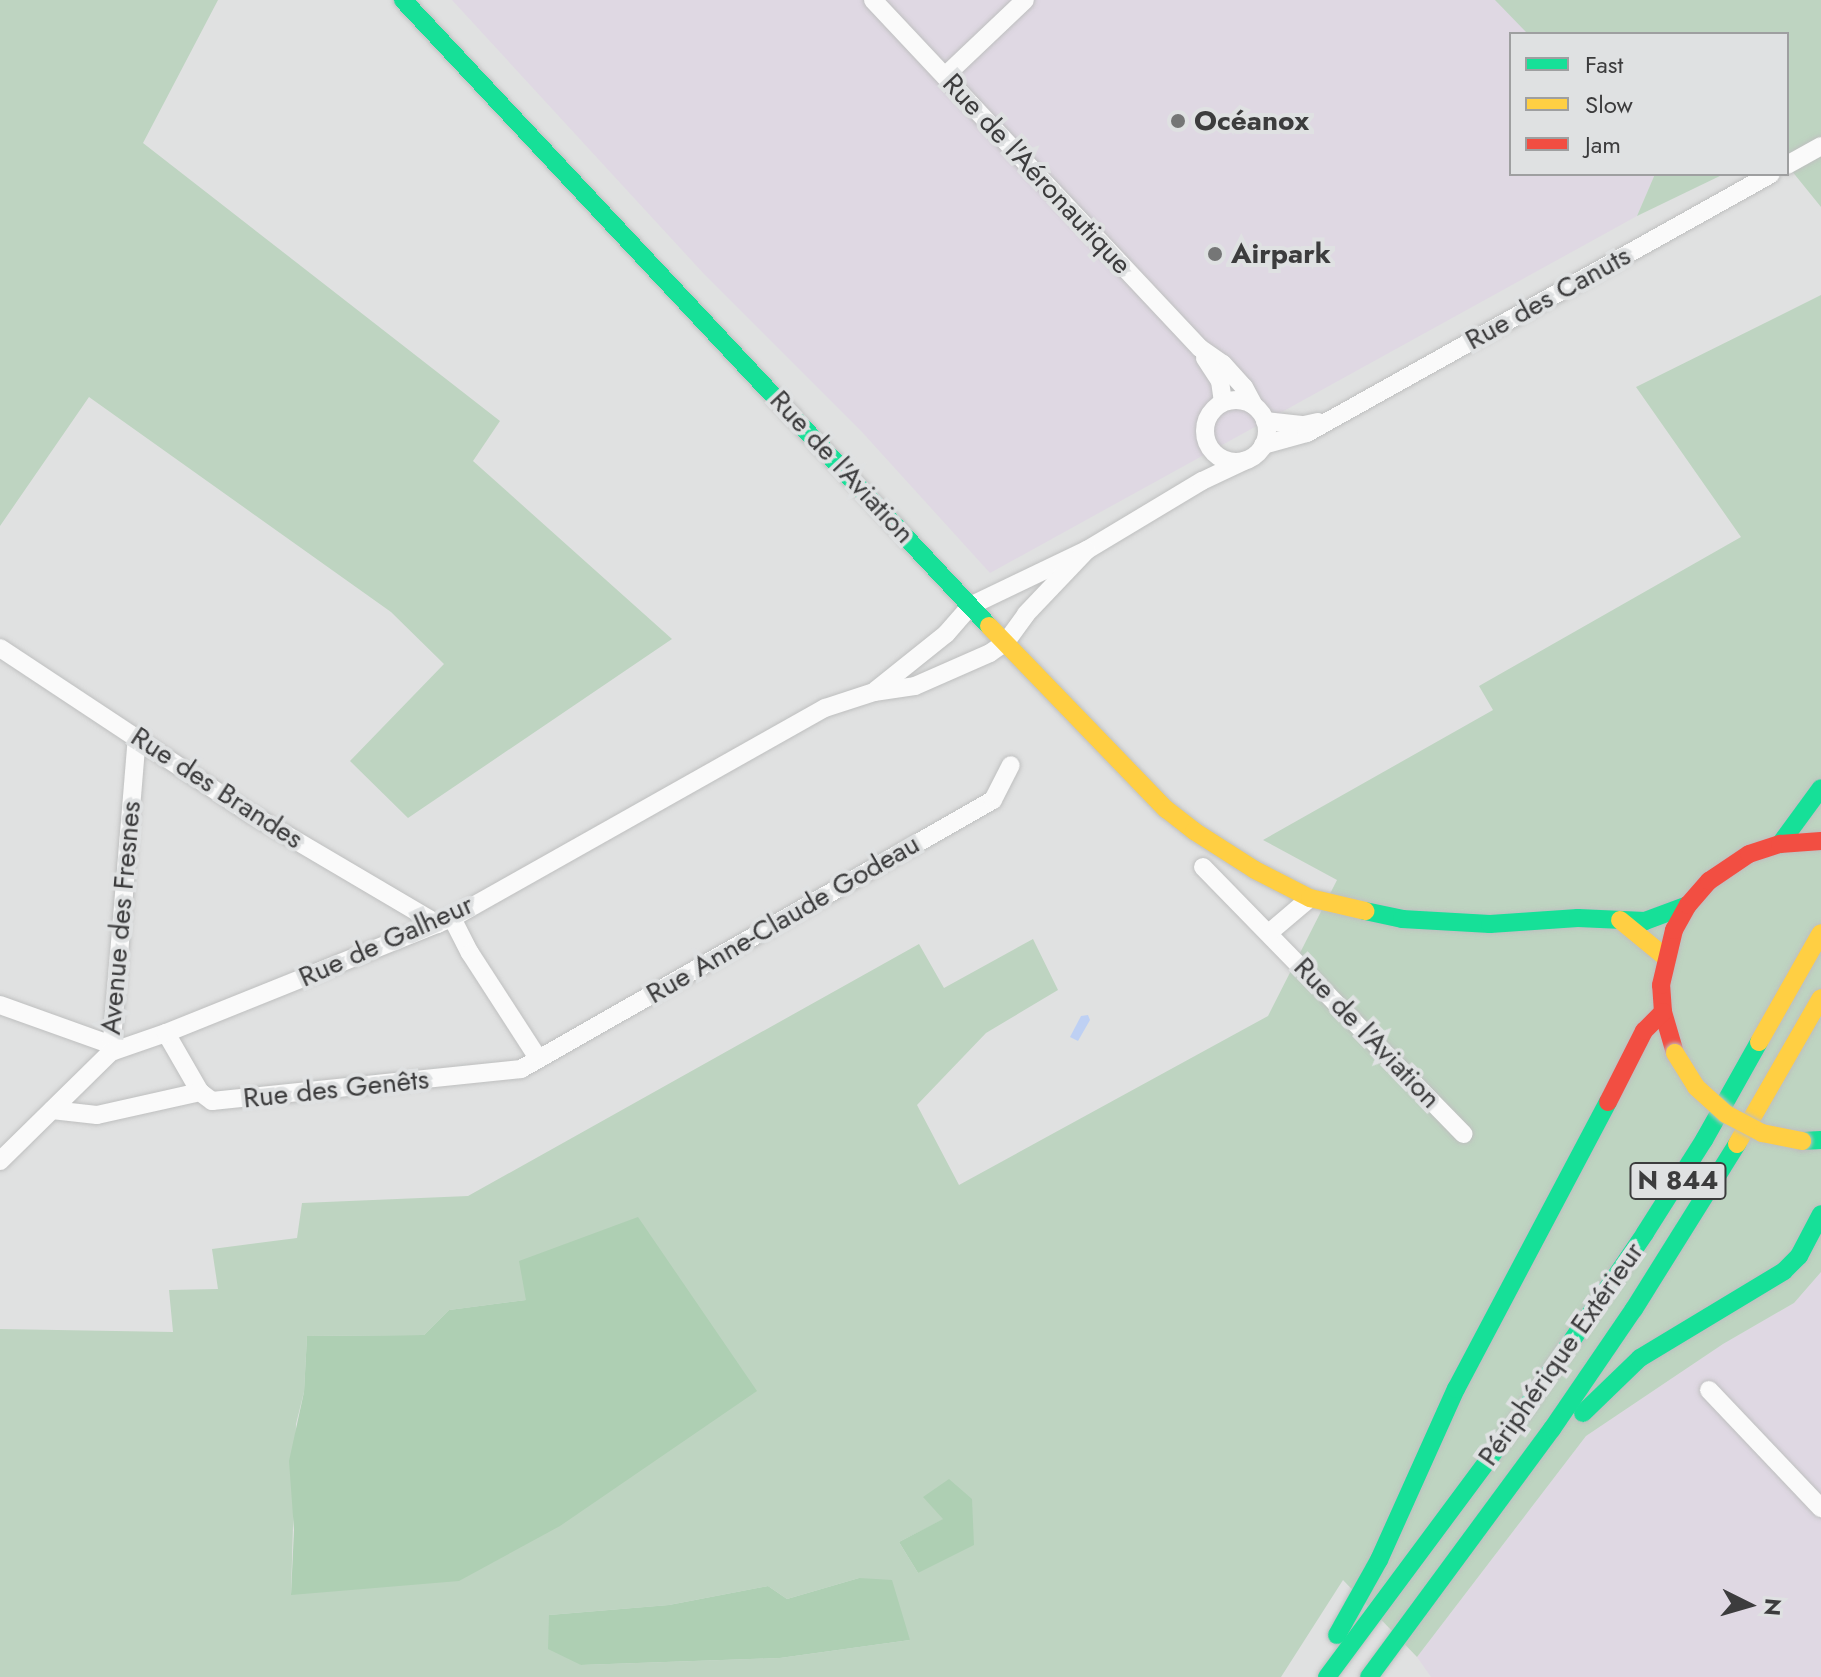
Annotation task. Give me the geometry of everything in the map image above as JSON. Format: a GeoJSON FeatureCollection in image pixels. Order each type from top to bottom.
{"type":"FeatureCollection","features":[{"type":"Feature","properties":{"kind":"main road","name":"Rue de l'Aviation"},"geometry":{"type":"LineString","coordinates":[[403,0],[970,606],[1166,809],[1220,849],[1310,898],[1373,914],[1446,923],[1645,921],[1688,905]]}},
{"type":"Feature","properties":{"kind":"main road"},"geometry":{"type":"LineString","coordinates":[[1780,844],[1821,788]]}},
{"type":"Feature","properties":{"kind":"main road"},"geometry":{"type":"LineString","coordinates":[[1812,1141],[1762,1133],[1726,1114],[1696,1087],[1675,1053],[1663,1012],[1665,957],[1674,930],[1688,905],[1709,881],[1735,861],[1780,844],[1821,841]]}},
{"type":"Feature","properties":{"kind":"main road"},"geometry":{"type":"LineString","coordinates":[[1620,920],[1665,957]]}},
{"type":"Feature","properties":{"kind":"main road","name":"Périphérique Extérieur"},"geometry":{"type":"LineString","coordinates":[[1327,1677],[1519,1418],[1645,1233],[1728,1100],[1821,933]]}},
{"type":"Feature","properties":{"kind":"main road","name":"N 844"},"geometry":{"type":"LineString","coordinates":[[1369,1677],[1552,1429],[1702,1202],[1821,998]]}},
{"type":"Feature","properties":{"kind":"main road"},"geometry":{"type":"LineString","coordinates":[[1308,1677],[1340,1631],[1373,1571],[1456,1389],[1587,1147],[1644,1031],[1663,1012]]}},
{"type":"Feature","properties":{"kind":"main road"},"geometry":{"type":"LineString","coordinates":[[1552,1429],[1579,1418],[1640,1358],[1784,1271],[1799,1256],[1821,1214]]}},
{"type":"Feature","properties":{"kind":"street","name":"Rue de l'Aéronautique"},"geometry":{"type":"LineString","coordinates":[[873,0],[1200,348],[1220,381],[1223,402]]}},
{"type":"Feature","properties":{"kind":"street"},"geometry":{"type":"LineString","coordinates":[[945,76],[1025,0]]}},
{"type":"Feature","properties":{"kind":"street"},"geometry":{"type":"LineString","coordinates":[[1789,164],[1821,146]]}},
{"type":"Feature","properties":{"kind":"street","name":"Rue des Canuts"},"geometry":{"type":"LineString","coordinates":[[1263,445],[1273,446],[1307,433],[1324,420],[1767,176]]}},
{"type":"Feature","properties":{"kind":"street","name":"Rue de l'Aéronautique"},"geometry":{"type":"LineString","coordinates":[[1200,348],[1223,364],[1244,387],[1254,406]]}},
{"type":"Feature","properties":{"kind":"street"},"geometry":{"type":"LineString","coordinates":[[970,606],[1087,550],[1202,481],[1244,461],[1263,445],[1265,421],[1254,406],[1239,400],[1223,402],[1206,421],[1208,446],[1219,458],[1231,462],[1244,461]]}},
{"type":"Feature","properties":{"kind":"street","name":"Rue des Canuts"},"geometry":{"type":"LineString","coordinates":[[1265,421],[1304,425],[1324,420]]}},
{"type":"Feature","properties":{"kind":"street"},"geometry":{"type":"LineString","coordinates":[[1006,642],[1087,550]]}},
{"type":"Feature","properties":{"kind":"street","name":"Rue de Galheur"},"geometry":{"type":"LineString","coordinates":[[874,692],[946,634],[970,606]]}},
{"type":"Feature","properties":{"kind":"street","name":"Rue de Galheur"},"geometry":{"type":"LineString","coordinates":[[0,1161],[110,1048],[166,1033],[445,921],[825,708],[874,692],[915,686],[965,667],[1006,642]]}},
{"type":"Feature","properties":{"kind":"street","name":"Rue des Brandes"},"geometry":{"type":"LineString","coordinates":[[0,648],[251,814],[445,921]]}},
{"type":"Feature","properties":{"kind":"street","name":"Avenue des Fresnes"},"geometry":{"type":"LineString","coordinates":[[110,1048],[137,737]]}},
{"type":"Feature","properties":{"kind":"street","name":"Rue Anne-Claude Godeau"},"geometry":{"type":"LineString","coordinates":[[538,1058],[993,800],[1011,765]]}},
{"type":"Feature","properties":{"kind":"street","name":"Rue de l'Aviation"},"geometry":{"type":"LineString","coordinates":[[1203,867],[1270,932],[1464,1134]]}},
{"type":"Feature","properties":{"kind":"street","name":"Rue de l'Aviation"},"geometry":{"type":"LineString","coordinates":[[1270,932],[1310,898]]}},
{"type":"Feature","properties":{"kind":"street"},"geometry":{"type":"LineString","coordinates":[[445,921],[470,953],[538,1058]]}},
{"type":"Feature","properties":{"kind":"street"},"geometry":{"type":"LineString","coordinates":[[0,1005],[110,1048]]}},
{"type":"Feature","properties":{"kind":"street"},"geometry":{"type":"LineString","coordinates":[[52,1110],[97,1115],[200,1092],[166,1033]]}},
{"type":"Feature","properties":{"kind":"street","name":"Rue des Genêts"},"geometry":{"type":"LineString","coordinates":[[200,1092],[212,1101],[369,1086],[521,1069],[538,1058]]}},
{"type":"Feature","properties":{"kind":"street"},"geometry":{"type":"LineString","coordinates":[[1709,1390],[1821,1508]]}},
{"type":"Feature","properties":{"kind":"shaded area"},"geometry":{"type":"Polygon","coordinates":[[[452,0],[1730,0],[1716,32],[1509,32],[1509,176],[1654,176],[1637,216],[990,573],[862,432],[704,274],[452,0]]]}},
{"type":"Feature","properties":{"kind":"shaded area"},"geometry":{"type":"Polygon","coordinates":[[[1821,1272],[1821,1677],[1431,1677],[1417,1657],[1586,1436],[1723,1344],[1794,1303],[1821,1272]]]}},
{"type":"Feature","properties":{"kind":"green space"},"geometry":{"type":"Polygon","coordinates":[[[0,0],[218,0],[143,143],[500,421],[473,461],[672,639],[408,818],[350,761],[444,664],[391,612],[89,397],[0,526],[0,0]]]}},
{"type":"Feature","properties":{"kind":"green space"},"geometry":{"type":"Polygon","coordinates":[[[1495,0],[1821,0],[1821,207],[1789,167],[1789,32],[1526,32],[1495,0]]]}},
{"type":"Feature","properties":{"kind":"green space"},"geometry":{"type":"Polygon","coordinates":[[[1654,176],[1720,176],[1637,216],[1654,176]]]}},
{"type":"Feature","properties":{"kind":"green space"},"geometry":{"type":"Polygon","coordinates":[[[1821,295],[1821,1272],[1794,1303],[1723,1344],[1586,1436],[1417,1657],[1343,1580],[1281,1677],[0,1677],[0,1329],[173,1332],[169,1290],[218,1289],[212,1249],[297,1238],[302,1203],[468,1196],[919,944],[944,988],[1033,939],[1058,990],[986,1033],[917,1105],[959,1185],[1268,1016],[1337,880],[1263,840],[1493,710],[1479,686],[1741,537],[1636,387],[1821,295]],[[526,1300],[449,1310],[424,1335],[307,1336],[304,1392],[296,1424],[291,1594],[526,1300]],[[944,1519],[899,1542],[918,1573],[944,1519]],[[859,1578],[787,1599],[768,1586],[669,1605],[549,1615],[581,1665],[780,1658],[910,1640],[859,1578]]]}},
{"type":"Feature","properties":{"kind":"green space"},"geometry":{"type":"Polygon","coordinates":[[[638,1217],[757,1391],[560,1526],[459,1581],[291,1595],[294,1530],[289,1461],[304,1392],[307,1336],[424,1335],[449,1310],[526,1300],[519,1261],[638,1217]]]}},
{"type":"Feature","properties":{"kind":"green space"},"geometry":{"type":"Polygon","coordinates":[[[949,1479],[972,1499],[974,1545],[918,1573],[899,1542],[943,1519],[923,1497],[949,1479]]]}},
{"type":"Feature","properties":{"kind":"green space"},"geometry":{"type":"Polygon","coordinates":[[[859,1578],[892,1580],[910,1640],[780,1658],[581,1665],[548,1649],[549,1615],[669,1605],[768,1586],[787,1599],[859,1578]]]}},
{"type":"Feature","properties":{"kind":"water"},"geometry":{"type":"Polygon","coordinates":[[[1088,1015],[1090,1020],[1078,1041],[1070,1037],[1081,1016],[1088,1015]]]}},
{"type":"Feature","properties":{"kind":"traffic: fast"},"geometry":{"type":"LineString","coordinates":[[403,0],[989,626]]}},
{"type":"Feature","properties":{"kind":"traffic: fast"},"geometry":{"type":"LineString","coordinates":[[1780,844],[1821,788]]}},
{"type":"Feature","properties":{"kind":"traffic: fast"},"geometry":{"type":"LineString","coordinates":[[1365,911],[1402,919],[1490,924],[1578,918],[1645,921],[1688,905]]}},
{"type":"Feature","properties":{"kind":"traffic: fast"},"geometry":{"type":"LineString","coordinates":[[1327,1677],[1519,1418],[1645,1233],[1704,1140],[1759,1042]]}},
{"type":"Feature","properties":{"kind":"traffic: fast"},"geometry":{"type":"LineString","coordinates":[[1337,1635],[1379,1560],[1456,1389],[1608,1102]]}},
{"type":"Feature","properties":{"kind":"traffic: fast"},"geometry":{"type":"LineString","coordinates":[[1802,1141],[1821,1140]]}},
{"type":"Feature","properties":{"kind":"traffic: fast"},"geometry":{"type":"LineString","coordinates":[[1369,1677],[1552,1429],[1634,1309],[1737,1144]]}},
{"type":"Feature","properties":{"kind":"traffic: fast"},"geometry":{"type":"LineString","coordinates":[[1583,1413],[1640,1358],[1784,1271],[1799,1256],[1821,1214]]}},
{"type":"Feature","properties":{"kind":"traffic: slow"},"geometry":{"type":"LineString","coordinates":[[989,626],[1166,809],[1194,831],[1255,870],[1310,898],[1365,911]]}},
{"type":"Feature","properties":{"kind":"traffic: slow"},"geometry":{"type":"LineString","coordinates":[[1620,920],[1665,957]]}},
{"type":"Feature","properties":{"kind":"traffic: slow"},"geometry":{"type":"LineString","coordinates":[[1759,1042],[1821,933]]}},
{"type":"Feature","properties":{"kind":"traffic: slow"},"geometry":{"type":"LineString","coordinates":[[1737,1144],[1821,998]]}},
{"type":"Feature","properties":{"kind":"traffic: slow"},"geometry":{"type":"LineString","coordinates":[[1675,1053],[1696,1087],[1726,1114],[1762,1133],[1802,1141]]}},
{"type":"Feature","properties":{"kind":"traffic: jam"},"geometry":{"type":"LineString","coordinates":[[1675,1053],[1663,1012],[1661,985],[1674,930],[1688,905],[1709,881],[1749,854],[1780,844],[1821,841]]}},
{"type":"Feature","properties":{"kind":"traffic: jam"},"geometry":{"type":"LineString","coordinates":[[1608,1102],[1644,1031],[1663,1012]]}},
{"type":"Feature","properties":{"kind":"place","name":"Océanox"},"geometry":{"type":"Point","coordinates":[1178,121]}},
{"type":"Feature","properties":{"kind":"place","name":"Airpark"},"geometry":{"type":"Point","coordinates":[1215,254]}}]}
